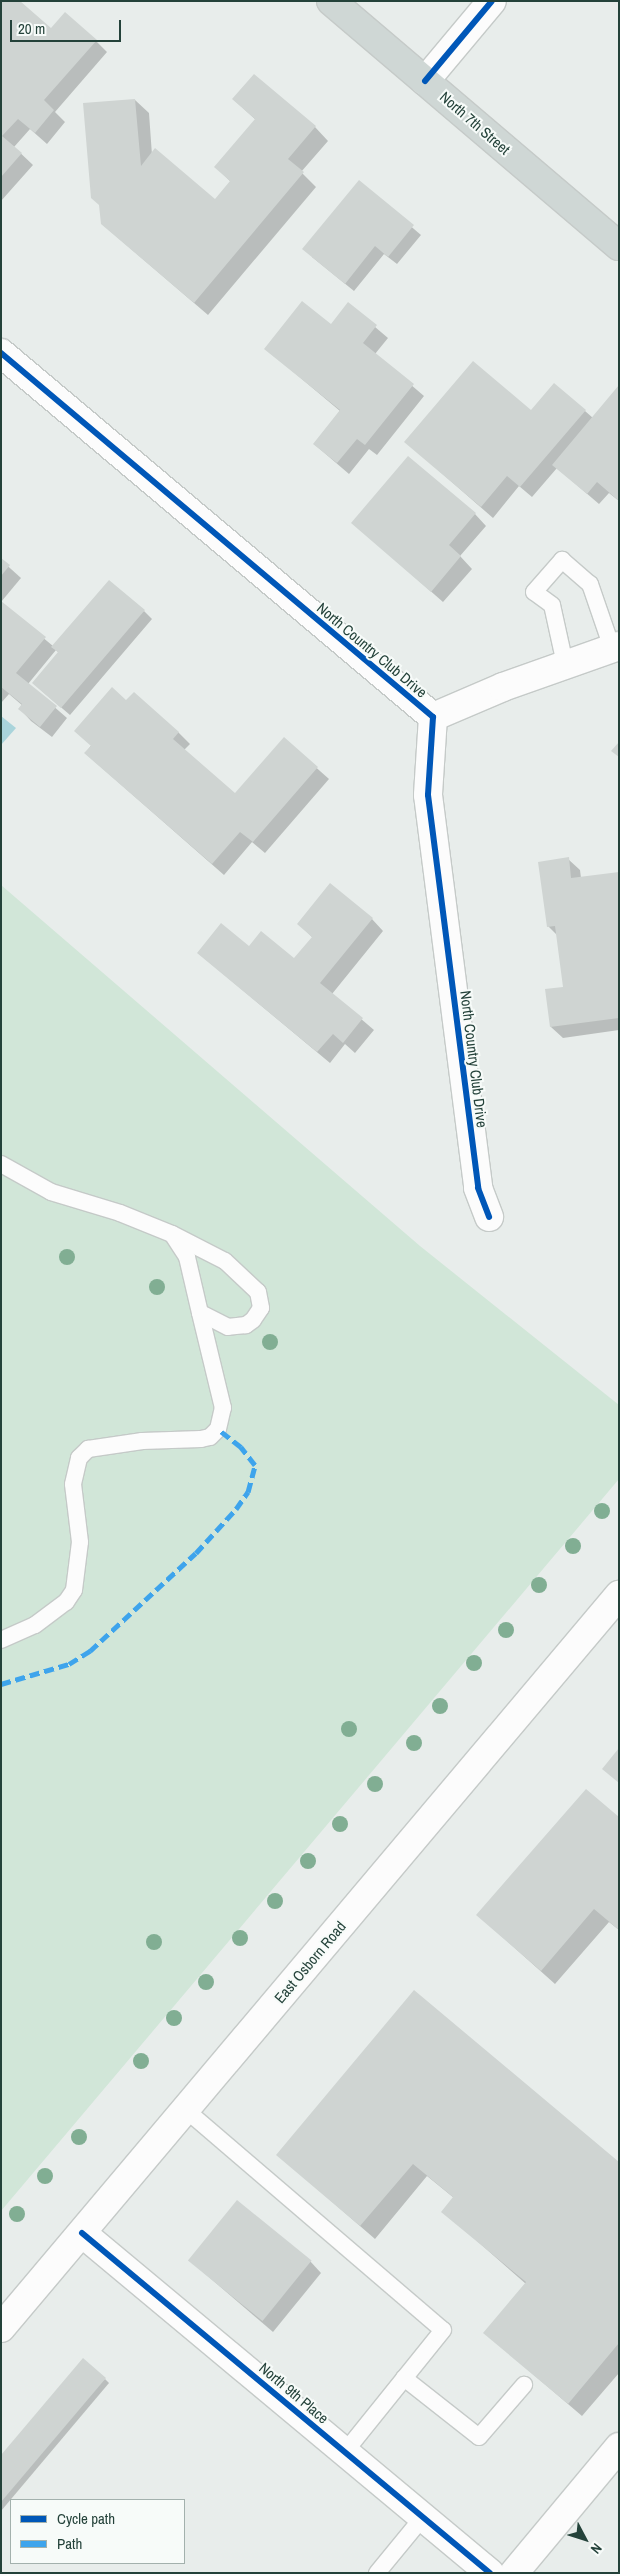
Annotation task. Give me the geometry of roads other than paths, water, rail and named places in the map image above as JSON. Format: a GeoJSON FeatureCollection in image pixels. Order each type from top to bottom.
{"type":"FeatureCollection","features":[{"type":"Feature","properties":{"kind":"main road","name":"North 7th Street"},"geometry":{"type":"LineString","coordinates":[[331,1],[619,246]]}},
{"type":"Feature","properties":{"kind":"street"},"geometry":{"type":"LineString","coordinates":[[425,80],[492,1]]}},
{"type":"Feature","properties":{"kind":"street","name":"North Country Club Drive"},"geometry":{"type":"LineString","coordinates":[[1,354],[433,717]]}},
{"type":"Feature","properties":{"kind":"street","name":"North Country Club Drive"},"geometry":{"type":"LineString","coordinates":[[433,717],[565,664],[615,647]]}},
{"type":"Feature","properties":{"kind":"street","name":"North Country Club Drive"},"geometry":{"type":"LineString","coordinates":[[433,717],[428,795],[478,1188],[489,1217]]}},
{"type":"Feature","properties":{"kind":"street","name":"East Osborn Road"},"geometry":{"type":"LineString","coordinates":[[1,2328],[619,1595]]}},
{"type":"Feature","properties":{"kind":"street","name":"North 9th Place"},"geometry":{"type":"LineString","coordinates":[[82,2233],[490,2573]]}},
{"type":"Feature","properties":{"kind":"street"},"geometry":{"type":"LineString","coordinates":[[514,2573],[619,2447]]}},
{"type":"Feature","properties":{"kind":"lane"},"geometry":{"type":"LineString","coordinates":[[565,664],[552,605],[534,592],[562,560],[590,584],[615,647]]}},
{"type":"Feature","properties":{"kind":"lane"},"geometry":{"type":"LineString","coordinates":[[1,1164],[51,1192],[120,1213],[172,1234],[225,1261],[246,1277],[261,1301],[257,1315],[240,1326],[214,1323],[200,1313]]}},
{"type":"Feature","properties":{"kind":"lane"},"geometry":{"type":"LineString","coordinates":[[1,1640],[35,1625],[66,1602],[74,1590],[80,1542],[72,1484],[75,1469],[84,1454],[99,1446],[201,1439],[210,1437],[218,1430],[223,1408],[187,1257],[172,1234]]}},
{"type":"Feature","properties":{"kind":"lane"},"geometry":{"type":"LineString","coordinates":[[186,2110],[443,2330],[345,2452]]}},
{"type":"Feature","properties":{"kind":"lane"},"geometry":{"type":"LineString","coordinates":[[404,2378],[479,2437],[524,2385]]}},
{"type":"Feature","properties":{"kind":"lane"},"geometry":{"type":"LineString","coordinates":[[377,2573],[423,2517]]}},
{"type":"Feature","properties":{"kind":"water"},"geometry":{"type":"Polygon","coordinates":[[[1,716],[16,728],[1,745],[1,716]]]}}]}
